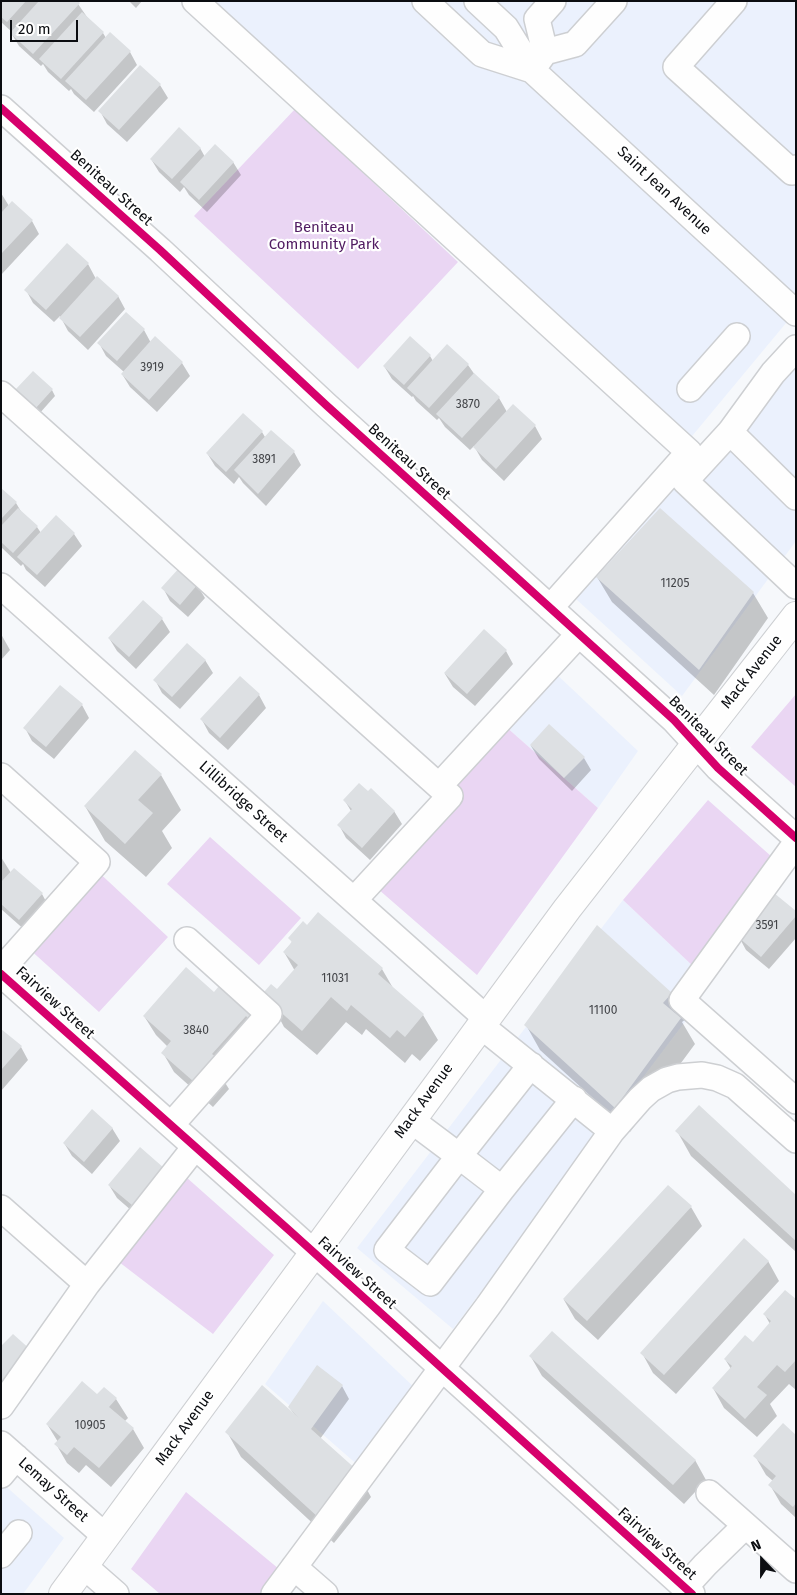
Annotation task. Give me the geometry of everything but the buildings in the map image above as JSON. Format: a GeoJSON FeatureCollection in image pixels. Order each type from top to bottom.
{"type":"FeatureCollection","features":[{"type":"Feature","properties":{"kind":"main road","name":"Mack Avenue"},"geometry":{"type":"LineString","coordinates":[[63,1594],[566,908],[796,616]]}},
{"type":"Feature","properties":{"kind":"street"},"geometry":{"type":"LineString","coordinates":[[195,1],[696,457]]}},
{"type":"Feature","properties":{"kind":"street"},"geometry":{"type":"LineString","coordinates":[[425,1],[482,54],[538,61],[575,44],[614,1]]}},
{"type":"Feature","properties":{"kind":"street"},"geometry":{"type":"LineString","coordinates":[[476,1],[538,61]]}},
{"type":"Feature","properties":{"kind":"street"},"geometry":{"type":"LineString","coordinates":[[538,61],[537,19],[553,1]]}},
{"type":"Feature","properties":{"kind":"street"},"geometry":{"type":"LineString","coordinates":[[734,1],[676,67],[792,172],[796,168]]}},
{"type":"Feature","properties":{"kind":"street","name":"Saint Jean Avenue"},"geometry":{"type":"LineString","coordinates":[[538,61],[796,313]]}},
{"type":"Feature","properties":{"kind":"street","name":"Beniteau Street"},"geometry":{"type":"LineString","coordinates":[[1,108],[160,250],[326,405],[674,720],[718,768],[796,838]]}},
{"type":"Feature","properties":{"kind":"street"},"geometry":{"type":"LineString","coordinates":[[690,389],[737,336]]}},
{"type":"Feature","properties":{"kind":"street"},"geometry":{"type":"LineString","coordinates":[[550,608],[696,457],[730,432],[773,373],[796,348]]}},
{"type":"Feature","properties":{"kind":"street"},"geometry":{"type":"LineString","coordinates":[[1,394],[450,796],[354,900]]}},
{"type":"Feature","properties":{"kind":"street"},"geometry":{"type":"LineString","coordinates":[[730,432],[796,497]]}},
{"type":"Feature","properties":{"kind":"street"},"geometry":{"type":"LineString","coordinates":[[696,457],[685,481],[796,586]]}},
{"type":"Feature","properties":{"kind":"street","name":"Lillibridge Street"},"geometry":{"type":"LineString","coordinates":[[1,586],[354,900],[531,1065],[612,1131]]}},
{"type":"Feature","properties":{"kind":"street"},"geometry":{"type":"LineString","coordinates":[[439,786],[579,634]]}},
{"type":"Feature","properties":{"kind":"street"},"geometry":{"type":"LineString","coordinates":[[1,776],[97,862],[1,970]]}},
{"type":"Feature","properties":{"kind":"street"},"geometry":{"type":"LineString","coordinates":[[796,843],[682,1000],[796,1101]]}},
{"type":"Feature","properties":{"kind":"street"},"geometry":{"type":"LineString","coordinates":[[171,1125],[269,1014],[188,940]]}},
{"type":"Feature","properties":{"kind":"street","name":"Fairview Street"},"geometry":{"type":"LineString","coordinates":[[1,974],[314,1252],[688,1590]]}},
{"type":"Feature","properties":{"kind":"street"},"geometry":{"type":"LineString","coordinates":[[531,1065],[387,1250],[430,1283],[574,1099]]}},
{"type":"Feature","properties":{"kind":"street"},"geometry":{"type":"LineString","coordinates":[[274,1594],[494,1298],[612,1131],[651,1089],[678,1076],[702,1075],[717,1078],[735,1086],[796,1140]]}},
{"type":"Feature","properties":{"kind":"street"},"geometry":{"type":"LineString","coordinates":[[411,1120],[502,1189]]}},
{"type":"Feature","properties":{"kind":"street"},"geometry":{"type":"LineString","coordinates":[[1,1406],[86,1284],[195,1146]]}},
{"type":"Feature","properties":{"kind":"street"},"geometry":{"type":"LineString","coordinates":[[1,1208],[86,1284]]}},
{"type":"Feature","properties":{"kind":"street","name":"Lemay Street"},"geometry":{"type":"LineString","coordinates":[[6,1458],[105,1536]]}},
{"type":"Feature","properties":{"kind":"street"},"geometry":{"type":"LineString","coordinates":[[709,1493],[796,1570]]}},
{"type":"Feature","properties":{"kind":"street"},"geometry":{"type":"LineString","coordinates":[[688,1590],[705,1565],[746,1526]]}},
{"type":"Feature","properties":{"kind":"street"},"geometry":{"type":"LineString","coordinates":[[1,1556],[19,1533]]}},
{"type":"Feature","properties":{"kind":"street"},"geometry":{"type":"LineString","coordinates":[[84,1566],[116,1594]]}},
{"type":"Feature","properties":{"kind":"street"},"geometry":{"type":"LineString","coordinates":[[294,1567],[325,1594]]}},
{"type":"Feature","properties":{"kind":"shaded area"},"geometry":{"type":"Polygon","coordinates":[[[203,1],[796,1],[796,311],[688,441],[203,1]]]}},
{"type":"Feature","properties":{"kind":"shaded area"},"geometry":{"type":"Polygon","coordinates":[[[787,363],[796,370],[796,541],[682,696],[576,599],[787,363]]]}},
{"type":"Feature","properties":{"kind":"shaded area"},"geometry":{"type":"Polygon","coordinates":[[[552,670],[638,751],[598,808],[504,725],[552,670]]]}},
{"type":"Feature","properties":{"kind":"shaded area"},"geometry":{"type":"Polygon","coordinates":[[[623,900],[696,969],[689,1019],[684,1023],[453,1329],[357,1248],[623,900]]]}},
{"type":"Feature","properties":{"kind":"shaded area"},"geometry":{"type":"Polygon","coordinates":[[[323,1301],[415,1388],[360,1467],[265,1384],[323,1301]]]}},
{"type":"Feature","properties":{"kind":"shaded area"},"geometry":{"type":"Polygon","coordinates":[[[1,1482],[64,1538],[23,1594],[1,1594],[1,1482]]]}},
{"type":"Feature","properties":{"kind":"green space","name":"Beniteau Community Park"},"geometry":{"type":"Polygon","coordinates":[[[295,109],[458,262],[358,369],[194,216],[295,109]]]}},
{"type":"Feature","properties":{"kind":"green space"},"geometry":{"type":"Polygon","coordinates":[[[796,694],[796,787],[751,747],[796,694]]]}},
{"type":"Feature","properties":{"kind":"green space"},"geometry":{"type":"Polygon","coordinates":[[[504,725],[598,808],[477,975],[378,889],[439,798],[504,725]]]}},
{"type":"Feature","properties":{"kind":"green space"},"geometry":{"type":"Polygon","coordinates":[[[708,800],[772,857],[696,969],[623,900],[708,800]]]}},
{"type":"Feature","properties":{"kind":"green space"},"geometry":{"type":"Polygon","coordinates":[[[210,837],[301,918],[259,965],[167,884],[210,837]]]}},
{"type":"Feature","properties":{"kind":"green space"},"geometry":{"type":"Polygon","coordinates":[[[93,867],[168,937],[99,1012],[27,947],[93,867]]]}},
{"type":"Feature","properties":{"kind":"green space"},"geometry":{"type":"Polygon","coordinates":[[[186,1177],[274,1255],[213,1334],[119,1262],[186,1177]]]}},
{"type":"Feature","properties":{"kind":"green space"},"geometry":{"type":"Polygon","coordinates":[[[186,1492],[279,1569],[260,1594],[160,1594],[131,1569],[186,1492]]]}},
{"type":"Feature","properties":{"kind":"cycle path"},"geometry":{"type":"LineString","coordinates":[[1,108],[160,250],[326,405],[674,720],[718,768],[796,838]]}},
{"type":"Feature","properties":{"kind":"cycle path"},"geometry":{"type":"LineString","coordinates":[[1,974],[290,1231],[692,1594]]}}]}
